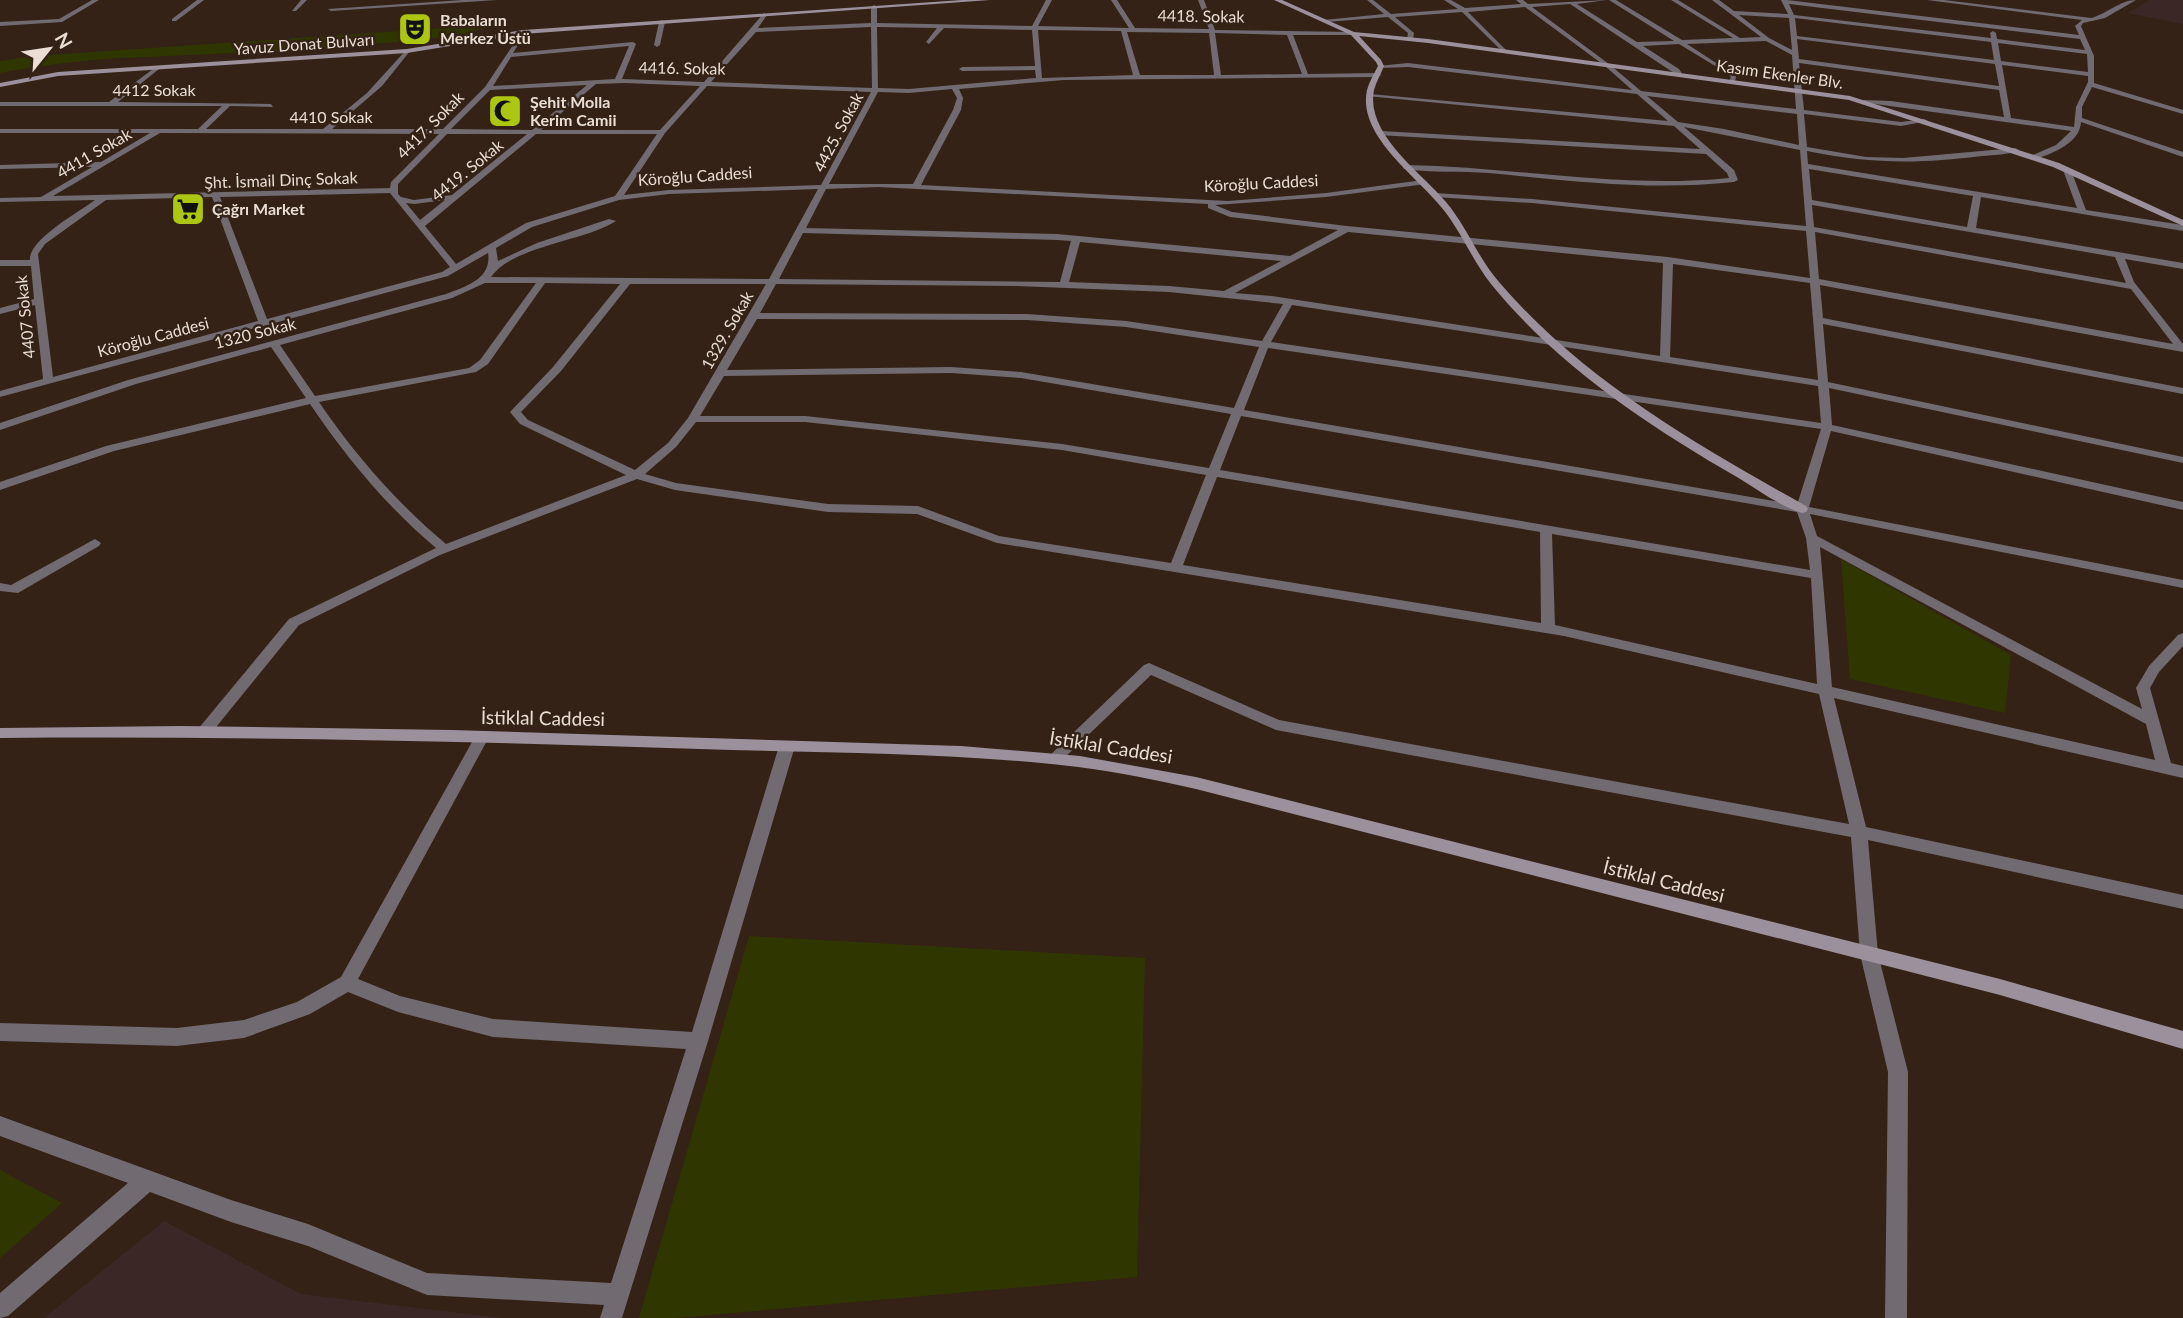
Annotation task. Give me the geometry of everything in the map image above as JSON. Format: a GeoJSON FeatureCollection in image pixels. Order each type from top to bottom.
{"type":"FeatureCollection","features":[{"type":"Feature","properties":{"kind":"street"},"geometry":{"type":"LineString","coordinates":[[0,24],[60,21],[96,0]]}},
{"type":"Feature","properties":{"kind":"street"},"geometry":{"type":"LineString","coordinates":[[174,20],[201,0]]}},
{"type":"Feature","properties":{"kind":"street"},"geometry":{"type":"LineString","coordinates":[[295,10],[304,0]]}},
{"type":"Feature","properties":{"kind":"street"},"geometry":{"type":"LineString","coordinates":[[340,0],[331,9],[494,0]]}},
{"type":"Feature","properties":{"kind":"street","name":"Yavuz Donat Bulvarı"},"geometry":{"type":"LineString","coordinates":[[0,78],[69,67],[407,46],[512,28],[930,0]]}},
{"type":"Feature","properties":{"kind":"street","name":"Yavuz Donat Bulvarı"},"geometry":{"type":"LineString","coordinates":[[0,85],[58,74],[407,51],[523,32],[987,0]]}},
{"type":"Feature","properties":{"kind":"street"},"geometry":{"type":"LineString","coordinates":[[1039,79],[1035,26],[1049,0]]}},
{"type":"Feature","properties":{"kind":"street"},"geometry":{"type":"LineString","coordinates":[[1114,0],[1133,29]]}},
{"type":"Feature","properties":{"kind":"street"},"geometry":{"type":"LineString","coordinates":[[1200,0],[1212,18],[1218,76]]}},
{"type":"Feature","properties":{"kind":"street"},"geometry":{"type":"LineString","coordinates":[[1370,0],[1411,33],[1410,38]]}},
{"type":"Feature","properties":{"kind":"street"},"geometry":{"type":"LineString","coordinates":[[1447,0],[1462,9],[1504,51]]}},
{"type":"Feature","properties":{"kind":"street"},"geometry":{"type":"LineString","coordinates":[[1327,20],[1522,2],[1604,0]]}},
{"type":"Feature","properties":{"kind":"street"},"geometry":{"type":"LineString","coordinates":[[1612,0],[1727,71],[1734,77],[1732,82]]}},
{"type":"Feature","properties":{"kind":"street"},"geometry":{"type":"LineString","coordinates":[[1674,0],[1737,38]]}},
{"type":"Feature","properties":{"kind":"street"},"geometry":{"type":"LineString","coordinates":[[1715,0],[1796,57],[2002,88]]}},
{"type":"Feature","properties":{"kind":"street"},"geometry":{"type":"LineString","coordinates":[[1930,0],[1989,3],[2093,19]]}},
{"type":"Feature","properties":{"kind":"street"},"geometry":{"type":"LineString","coordinates":[[2121,0],[2132,1]]}},
{"type":"Feature","properties":{"kind":"street"},"geometry":{"type":"LineString","coordinates":[[1281,1],[1353,34],[1380,70],[1370,96],[1381,133],[1407,167],[1436,195],[1493,282],[1553,344],[1620,398],[1736,472],[1802,509]]}},
{"type":"Feature","properties":{"kind":"street"},"geometry":{"type":"LineString","coordinates":[[1785,1],[2083,37]]}},
{"type":"Feature","properties":{"kind":"street"},"geometry":{"type":"LineString","coordinates":[[1785,1],[1792,16],[1796,57],[1826,427],[1802,509],[1812,538],[1817,575],[1825,689],[1859,832],[1869,954],[1898,1072],[1896,1318]]}},
{"type":"Feature","properties":{"kind":"street"},"geometry":{"type":"LineString","coordinates":[[2036,157],[2059,147],[2077,130],[2079,107],[2091,83],[2089,52],[2078,26],[2081,22],[2103,17],[2132,1]]}},
{"type":"Feature","properties":{"kind":"street"},"geometry":{"type":"LineString","coordinates":[[1407,167],[1475,169],[1676,187],[1734,180],[1731,172],[1638,91],[1522,2]]}},
{"type":"Feature","properties":{"kind":"street"},"geometry":{"type":"LineString","coordinates":[[1570,2],[1677,70],[1680,75]]}},
{"type":"Feature","properties":{"kind":"street"},"geometry":{"type":"LineString","coordinates":[[1989,3],[2008,120]]}},
{"type":"Feature","properties":{"kind":"street","name":"4425. Sokak"},"geometry":{"type":"LineString","coordinates":[[826,186],[875,91],[874,7]]}},
{"type":"Feature","properties":{"kind":"street"},"geometry":{"type":"LineString","coordinates":[[1734,13],[1792,16],[2089,52]]}},
{"type":"Feature","properties":{"kind":"street"},"geometry":{"type":"LineString","coordinates":[[618,198],[662,132],[754,30],[764,15]]}},
{"type":"Feature","properties":{"kind":"street"},"geometry":{"type":"LineString","coordinates":[[657,45],[662,22]]}},
{"type":"Feature","properties":{"kind":"street","name":"4418. Sokak"},"geometry":{"type":"LineString","coordinates":[[754,30],[876,25],[1035,26],[1353,34]]}},
{"type":"Feature","properties":{"kind":"street"},"geometry":{"type":"LineString","coordinates":[[929,42],[943,26]]}},
{"type":"Feature","properties":{"kind":"street"},"geometry":{"type":"LineString","coordinates":[[1123,29],[1137,77]]}},
{"type":"Feature","properties":{"kind":"street","name":"4417. Sokak"},"geometry":{"type":"LineString","coordinates":[[396,195],[394,184],[488,88],[523,32]]}},
{"type":"Feature","properties":{"kind":"street"},"geometry":{"type":"LineString","coordinates":[[1289,33],[1305,74]]}},
{"type":"Feature","properties":{"kind":"street","name":"Kasım Ekenler Blv."},"geometry":{"type":"LineString","coordinates":[[1353,34],[1410,38],[1799,90],[1864,102],[2036,157],[2183,226]]}},
{"type":"Feature","properties":{"kind":"street"},"geometry":{"type":"LineString","coordinates":[[1794,37],[2091,74]]}},
{"type":"Feature","properties":{"kind":"street"},"geometry":{"type":"LineString","coordinates":[[1636,44],[1737,38],[1767,39]]}},
{"type":"Feature","properties":{"kind":"street"},"geometry":{"type":"LineString","coordinates":[[509,55],[633,44],[618,81]]}},
{"type":"Feature","properties":{"kind":"street"},"geometry":{"type":"LineString","coordinates":[[325,131],[382,84],[407,51]]}},
{"type":"Feature","properties":{"kind":"street","name":"4416. Sokak"},"geometry":{"type":"LineString","coordinates":[[488,88],[618,81],[708,82],[875,91],[955,88],[1039,79],[1305,74],[1380,70],[1408,65],[1901,124],[1924,121]]}},
{"type":"Feature","properties":{"kind":"street"},"geometry":{"type":"LineString","coordinates":[[111,104],[157,68]]}},
{"type":"Feature","properties":{"kind":"street"},"geometry":{"type":"LineString","coordinates":[[962,69],[1038,68]]}},
{"type":"Feature","properties":{"kind":"street","name":"4419. Sokak"},"geometry":{"type":"LineString","coordinates":[[420,225],[595,82]]}},
{"type":"Feature","properties":{"kind":"street"},"geometry":{"type":"LineString","coordinates":[[2091,83],[2183,112]]}},
{"type":"Feature","properties":{"kind":"street"},"geometry":{"type":"LineString","coordinates":[[916,187],[957,110],[961,98],[955,88]]}},
{"type":"Feature","properties":{"kind":"street"},"geometry":{"type":"LineString","coordinates":[[1370,96],[1638,122],[1671,122],[1804,149],[1901,161],[2015,150]]}},
{"type":"Feature","properties":{"kind":"street"},"geometry":{"type":"LineString","coordinates":[[1864,102],[1891,103],[2077,130]]}},
{"type":"Feature","properties":{"kind":"street","name":"4412 Sokak"},"geometry":{"type":"LineString","coordinates":[[0,104],[228,104]]}},
{"type":"Feature","properties":{"kind":"street"},"geometry":{"type":"LineString","coordinates":[[228,104],[271,106]]}},
{"type":"Feature","properties":{"kind":"street","name":"4412 Sokak"},"geometry":{"type":"LineString","coordinates":[[201,130],[228,104]]}},
{"type":"Feature","properties":{"kind":"street"},"geometry":{"type":"LineString","coordinates":[[2078,120],[2183,155]]}},
{"type":"Feature","properties":{"kind":"street","name":"4411 Sokak"},"geometry":{"type":"LineString","coordinates":[[43,199],[160,130]]}},
{"type":"Feature","properties":{"kind":"street","name":"4410 Sokak"},"geometry":{"type":"LineString","coordinates":[[0,131],[662,132]]}},
{"type":"Feature","properties":{"kind":"street"},"geometry":{"type":"LineString","coordinates":[[1381,133],[1707,152]]}},
{"type":"Feature","properties":{"kind":"street"},"geometry":{"type":"LineString","coordinates":[[0,167],[102,164]]}},
{"type":"Feature","properties":{"kind":"street"},"geometry":{"type":"LineString","coordinates":[[1805,166],[2183,226]]}},
{"type":"Feature","properties":{"kind":"street"},"geometry":{"type":"LineString","coordinates":[[2067,170],[2083,212]]}},
{"type":"Feature","properties":{"kind":"street","name":"Köroğlu Caddesi"},"geometry":{"type":"LineString","coordinates":[[0,394],[456,269],[529,225],[618,198],[669,192],[826,186],[916,187],[1200,202],[1281,200],[1423,182]]}},
{"type":"Feature","properties":{"kind":"street","name":"1329. Sokak"},"geometry":{"type":"LineString","coordinates":[[203,733],[294,622],[364,584],[444,548],[636,475],[673,446],[721,373],[826,186]]}},
{"type":"Feature","properties":{"kind":"street"},"geometry":{"type":"LineString","coordinates":[[1971,230],[1977,194]]}},
{"type":"Feature","properties":{"kind":"street"},"geometry":{"type":"LineString","coordinates":[[215,195],[264,323]]}},
{"type":"Feature","properties":{"kind":"street","name":"Şht. İsmail Dinç Sokak"},"geometry":{"type":"LineString","coordinates":[[0,200],[215,195],[396,195],[414,202],[438,201],[458,195]]}},
{"type":"Feature","properties":{"kind":"street"},"geometry":{"type":"LineString","coordinates":[[396,195],[456,269]]}},
{"type":"Feature","properties":{"kind":"street"},"geometry":{"type":"LineString","coordinates":[[1436,195],[1532,201],[1810,229],[2134,288]]}},
{"type":"Feature","properties":{"kind":"street","name":"4407 Sokak"},"geometry":{"type":"LineString","coordinates":[[48,382],[34,254],[42,242],[103,198]]}},
{"type":"Feature","properties":{"kind":"street"},"geometry":{"type":"LineString","coordinates":[[1200,202],[1230,214],[1469,243],[1668,260],[1814,281],[2182,349]]}},
{"type":"Feature","properties":{"kind":"street"},"geometry":{"type":"LineString","coordinates":[[1808,202],[2183,266]]}},
{"type":"Feature","properties":{"kind":"street"},"geometry":{"type":"LineString","coordinates":[[485,280],[495,266],[540,245],[612,221]]}},
{"type":"Feature","properties":{"kind":"street"},"geometry":{"type":"LineString","coordinates":[[1226,294],[1347,229]]}},
{"type":"Feature","properties":{"kind":"street"},"geometry":{"type":"LineString","coordinates":[[801,230],[1076,239],[1292,259]]}},
{"type":"Feature","properties":{"kind":"street"},"geometry":{"type":"LineString","coordinates":[[1064,285],[1076,239]]}},
{"type":"Feature","properties":{"kind":"street"},"geometry":{"type":"LineString","coordinates":[[492,249],[495,266]]}},
{"type":"Feature","properties":{"kind":"street"},"geometry":{"type":"LineString","coordinates":[[2119,255],[2134,288],[2182,349]]}},
{"type":"Feature","properties":{"kind":"street"},"geometry":{"type":"LineString","coordinates":[[1665,360],[1668,260]]}},
{"type":"Feature","properties":{"kind":"street"},"geometry":{"type":"LineString","coordinates":[[0,263],[35,263]]}},
{"type":"Feature","properties":{"kind":"street"},"geometry":{"type":"LineString","coordinates":[[485,280],[1064,285],[1226,294],[1823,384],[2183,460]]}},
{"type":"Feature","properties":{"kind":"street","name":"1320 Sokak"},"geometry":{"type":"LineString","coordinates":[[0,426],[92,394],[449,296],[485,280]]}},
{"type":"Feature","properties":{"kind":"street"},"geometry":{"type":"LineString","coordinates":[[0,486],[110,448],[313,400],[472,370],[484,362],[543,280]]}},
{"type":"Feature","properties":{"kind":"street"},"geometry":{"type":"LineString","coordinates":[[628,280],[557,369],[515,412],[524,422],[636,475],[734,497],[828,508],[918,510],[997,539],[1548,628],[2183,772]]}},
{"type":"Feature","properties":{"kind":"street"},"geometry":{"type":"LineString","coordinates":[[0,311],[39,301]]}},
{"type":"Feature","properties":{"kind":"street"},"geometry":{"type":"LineString","coordinates":[[1175,568],[1211,472],[1239,412],[1264,346],[1289,302]]}},
{"type":"Feature","properties":{"kind":"street"},"geometry":{"type":"LineString","coordinates":[[754,316],[1027,317],[1126,324],[1826,427],[2183,506]]}},
{"type":"Feature","properties":{"kind":"street"},"geometry":{"type":"LineString","coordinates":[[1818,320],[2183,391]]}},
{"type":"Feature","properties":{"kind":"street"},"geometry":{"type":"LineString","coordinates":[[274,344],[345,448],[409,519],[444,548]]}},
{"type":"Feature","properties":{"kind":"street"},"geometry":{"type":"LineString","coordinates":[[721,373],[974,372],[1021,375],[1802,509],[2183,584]]}},
{"type":"Feature","properties":{"kind":"street"},"geometry":{"type":"LineString","coordinates":[[693,419],[818,421],[1062,447],[1817,575]]}},
{"type":"Feature","properties":{"kind":"street"},"geometry":{"type":"LineString","coordinates":[[1546,530],[1548,628]]}},
{"type":"Feature","properties":{"kind":"street"},"geometry":{"type":"LineString","coordinates":[[1812,538],[2153,721]]}},
{"type":"Feature","properties":{"kind":"street"},"geometry":{"type":"LineString","coordinates":[[0,587],[13,590],[95,543]]}},
{"type":"Feature","properties":{"kind":"street"},"geometry":{"type":"LineString","coordinates":[[2164,767],[2143,688],[2154,669],[2181,644]]}},
{"type":"Feature","properties":{"kind":"street"},"geometry":{"type":"LineString","coordinates":[[1056,757],[1149,668],[1276,725],[1859,832],[2183,902]]}},
{"type":"Feature","properties":{"kind":"street","name":"İstiklal Caddesi"},"geometry":{"type":"LineString","coordinates":[[0,733],[482,737],[1056,757],[1156,772],[2000,987],[2183,1040]]}},
{"type":"Feature","properties":{"kind":"street"},"geometry":{"type":"LineString","coordinates":[[0,1032],[177,1037],[244,1029],[303,1008],[347,983],[482,737]]}},
{"type":"Feature","properties":{"kind":"street"},"geometry":{"type":"LineString","coordinates":[[611,1318],[699,1041],[787,746]]}},
{"type":"Feature","properties":{"kind":"street"},"geometry":{"type":"LineString","coordinates":[[347,983],[398,1004],[493,1028],[699,1041]]}},
{"type":"Feature","properties":{"kind":"street"},"geometry":{"type":"LineString","coordinates":[[0,1126],[308,1235],[427,1284],[619,1294]]}},
{"type":"Feature","properties":{"kind":"street"},"geometry":{"type":"LineString","coordinates":[[0,1308],[148,1180]]}},
{"type":"Feature","properties":{"kind":"shaded area"},"geometry":{"type":"Polygon","coordinates":[[[2150,0],[2183,0],[2183,24],[2128,13],[2150,0]]]}},
{"type":"Feature","properties":{"kind":"shaded area"},"geometry":{"type":"Polygon","coordinates":[[[164,1221],[301,1294],[502,1318],[44,1318],[164,1221]]]}},
{"type":"Feature","properties":{"kind":"green space"},"geometry":{"type":"Polygon","coordinates":[[[489,25],[468,32],[427,39],[105,59],[0,73],[0,61],[34,56],[489,25]]]}},
{"type":"Feature","properties":{"kind":"green space"},"geometry":{"type":"Polygon","coordinates":[[[1841,559],[2011,655],[2005,713],[1850,679],[1841,559]]]}},
{"type":"Feature","properties":{"kind":"green space"},"geometry":{"type":"Polygon","coordinates":[[[749,936],[1145,958],[1137,1277],[676,1318],[639,1318],[749,936]]]}},
{"type":"Feature","properties":{"kind":"green space"},"geometry":{"type":"Polygon","coordinates":[[[0,1170],[62,1203],[0,1258],[0,1170]]]}},
{"type":"Feature","properties":{"kind":"place","name":"Babaların Merkez Üstü"},"geometry":{"type":"Point","coordinates":[415,29]}},
{"type":"Feature","properties":{"kind":"place","name":"Şehit Molla Kerim Camii"},"geometry":{"type":"Point","coordinates":[505,111]}},
{"type":"Feature","properties":{"kind":"place","name":"Çağrı Market"},"geometry":{"type":"Point","coordinates":[188,209]}}]}
